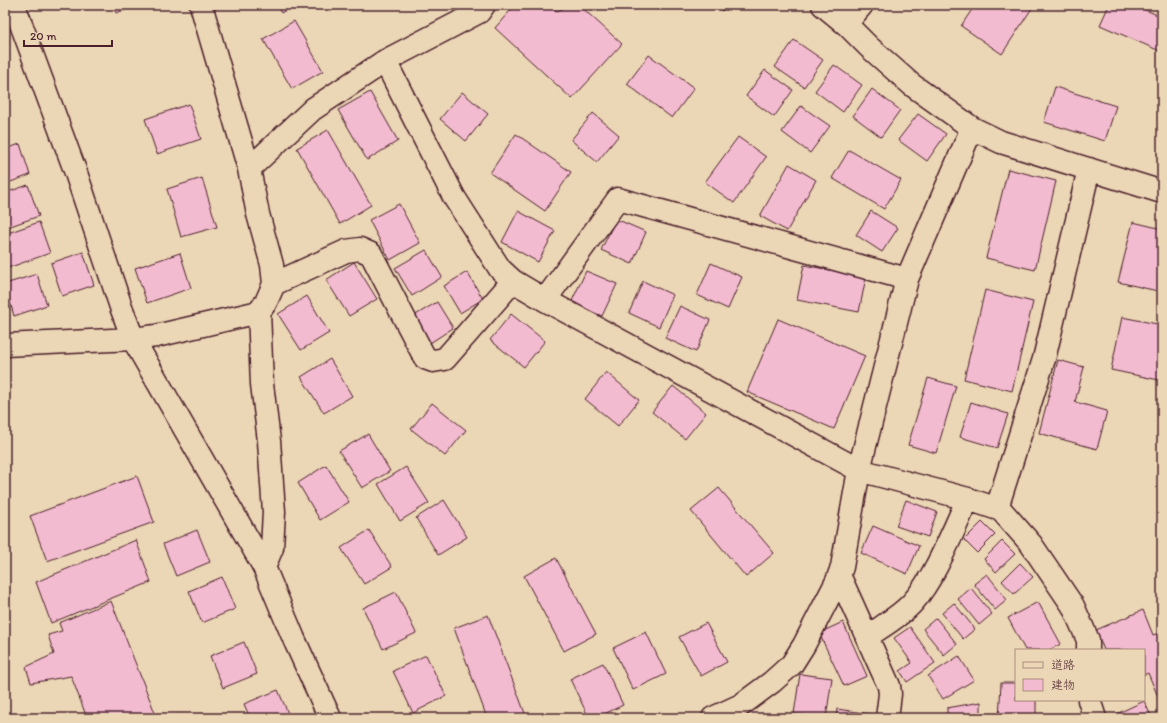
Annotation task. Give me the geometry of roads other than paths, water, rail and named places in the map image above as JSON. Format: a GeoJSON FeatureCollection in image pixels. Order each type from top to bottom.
{"type":"FeatureCollection","features":[{"type":"Feature","properties":{"kind":"street"},"geometry":{"type":"LineString","coordinates":[[14,5],[73,166],[133,339],[264,568],[330,718]]}},
{"type":"Feature","properties":{"kind":"street"},"geometry":{"type":"LineString","coordinates":[[202,5],[249,169],[258,214],[272,264],[274,284],[266,302],[259,312],[262,384],[269,441],[274,512],[272,548],[264,568]]}},
{"type":"Feature","properties":{"kind":"street"},"geometry":{"type":"LineString","coordinates":[[249,169],[313,109],[385,61],[479,12],[484,5]]}},
{"type":"Feature","properties":{"kind":"street"},"geometry":{"type":"LineString","coordinates":[[823,5],[846,24],[869,47],[912,85],[972,128],[1002,142],[1162,192]]}},
{"type":"Feature","properties":{"kind":"street"},"geometry":{"type":"LineString","coordinates":[[846,24],[862,5]]}},
{"type":"Feature","properties":{"kind":"street"},"geometry":{"type":"LineString","coordinates":[[385,61],[454,197],[500,269],[513,281],[545,300],[859,470],[968,499],[1001,510],[1031,544],[1073,606],[1088,640],[1088,649]]}},
{"type":"Feature","properties":{"kind":"street"},"geometry":{"type":"LineString","coordinates":[[712,718],[722,715],[741,705],[772,682],[792,664],[804,644],[839,575],[842,568],[859,470],[907,279],[972,128]]}},
{"type":"Feature","properties":{"kind":"street"},"geometry":{"type":"LineString","coordinates":[[997,508],[1044,359],[1089,169]]}},
{"type":"Feature","properties":{"kind":"street"},"geometry":{"type":"LineString","coordinates":[[545,300],[618,199],[907,279]]}},
{"type":"Feature","properties":{"kind":"street"},"geometry":{"type":"LineString","coordinates":[[274,284],[346,252],[360,249],[371,254],[425,358],[433,361],[445,359],[513,281]]}},
{"type":"Feature","properties":{"kind":"street"},"geometry":{"type":"LineString","coordinates":[[5,345],[133,339],[156,336],[259,312]]}},
{"type":"Feature","properties":{"kind":"street"},"geometry":{"type":"LineString","coordinates":[[867,637],[907,608],[920,593],[934,570],[968,499]]}},
{"type":"Feature","properties":{"kind":"street"},"geometry":{"type":"LineString","coordinates":[[839,575],[889,686],[890,694],[887,718]]}},
{"type":"Feature","properties":{"kind":"street"},"geometry":{"type":"LineString","coordinates":[[1089,701],[1095,718]]}}]}
